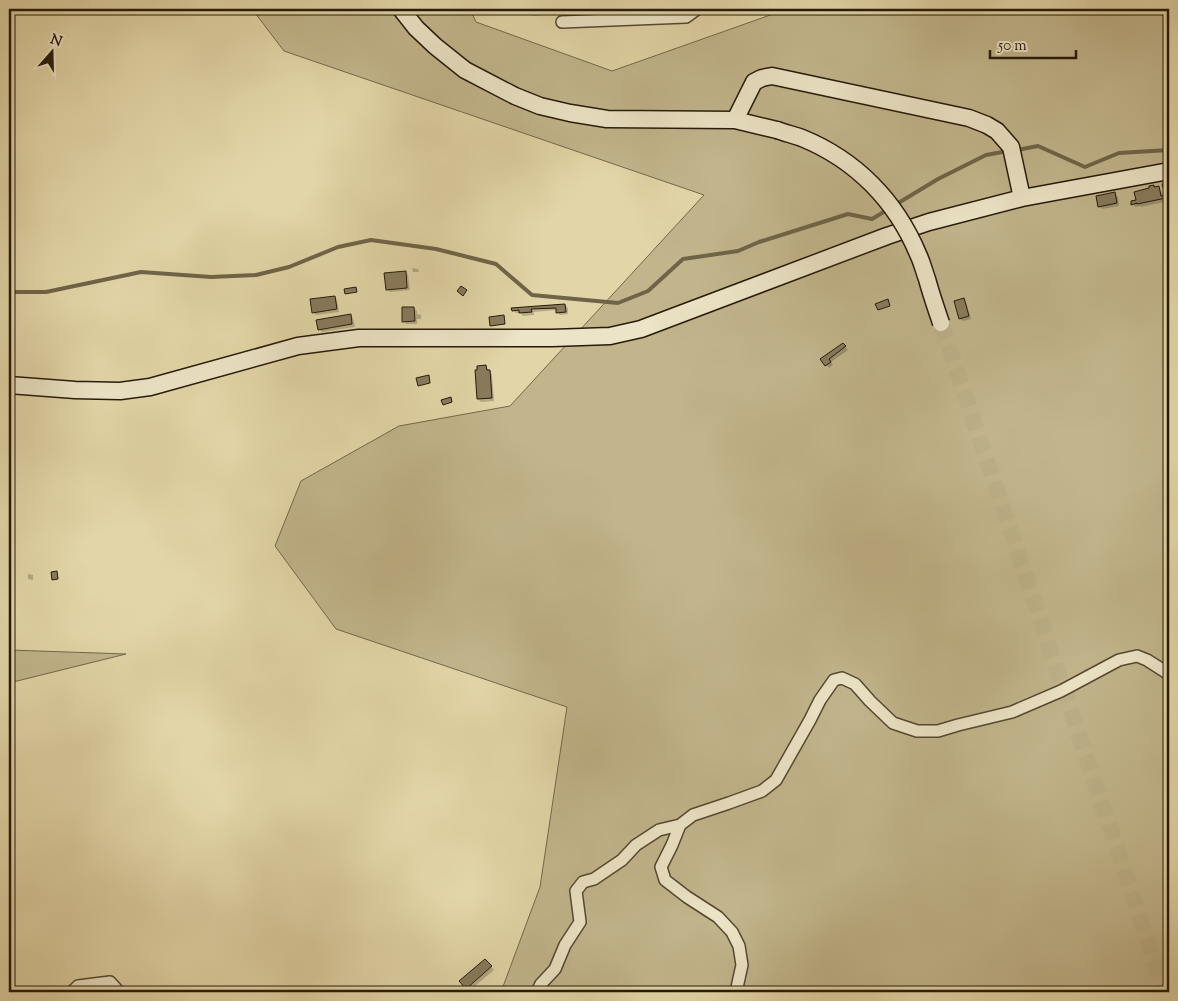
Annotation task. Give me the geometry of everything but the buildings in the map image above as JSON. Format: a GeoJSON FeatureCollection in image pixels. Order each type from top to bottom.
{"type":"FeatureCollection","features":[{"type":"Feature","properties":{"kind":"street"},"geometry":{"type":"LineString","coordinates":[[401,9],[416,28],[465,70],[515,96],[540,106],[607,120],[736,120],[777,130],[802,138],[821,147],[862,174],[894,210],[919,255],[940,323]]}},
{"type":"Feature","properties":{"kind":"street"},"geometry":{"type":"LineString","coordinates":[[562,22],[686,17],[697,9]]}},
{"type":"Feature","properties":{"kind":"street"},"geometry":{"type":"LineString","coordinates":[[736,120],[754,82],[772,76],[969,118],[997,130],[1011,146],[1022,198]]}},
{"type":"Feature","properties":{"kind":"street"},"geometry":{"type":"LineString","coordinates":[[9,385],[120,391],[150,387],[298,346],[359,338],[552,338],[610,336],[641,329],[887,236],[929,222],[1022,198],[1169,171]]}},
{"type":"Feature","properties":{"kind":"street"},"geometry":{"type":"LineString","coordinates":[[736,992],[742,964],[739,946],[732,932],[718,917],[665,880],[661,867],[680,826],[693,815],[762,791],[776,780],[820,700],[834,680],[842,678],[855,684],[893,723],[917,731],[938,731],[958,724],[1012,712],[1061,691],[1120,660],[1137,656],[1169,674]]}},
{"type":"Feature","properties":{"kind":"street"},"geometry":{"type":"LineString","coordinates":[[536,992],[555,969],[565,945],[580,922],[576,891],[583,882],[594,879],[622,860],[636,845],[659,830],[680,826]]}},
{"type":"Feature","properties":{"kind":"street"},"geometry":{"type":"LineString","coordinates":[[72,992],[78,986],[110,982],[119,992]]}},
{"type":"Feature","properties":{"kind":"shaded area"},"geometry":{"type":"Polygon","coordinates":[[[252,9],[470,9],[476,22],[612,71],[776,13],[813,9],[1169,9],[1169,992],[501,992],[540,887],[567,707],[336,629],[275,546],[301,481],[399,426],[510,406],[704,195],[284,51],[252,9]]]}},
{"type":"Feature","properties":{"kind":"shaded area"},"geometry":{"type":"Polygon","coordinates":[[[9,650],[126,654],[9,683],[9,650]]]}},
{"type":"Feature","properties":{"kind":"waterway"},"geometry":{"type":"LineString","coordinates":[[1017,150],[1038,146],[1085,167],[1119,153],[1169,150]]}},
{"type":"Feature","properties":{"kind":"waterway"},"geometry":{"type":"LineString","coordinates":[[895,205],[938,179],[986,155],[1008,151]]}},
{"type":"Feature","properties":{"kind":"waterway"},"geometry":{"type":"LineString","coordinates":[[9,292],[46,292],[141,272],[211,277],[256,275],[289,267],[338,247],[371,240],[436,249],[496,264],[532,295],[618,303],[648,291],[683,259],[738,251],[759,242],[848,214],[872,219],[887,210]]}},
{"type":"Feature","properties":{"kind":"tunnel"},"geometry":{"type":"LineString","coordinates":[[941,323],[1165,992]]}}]}
